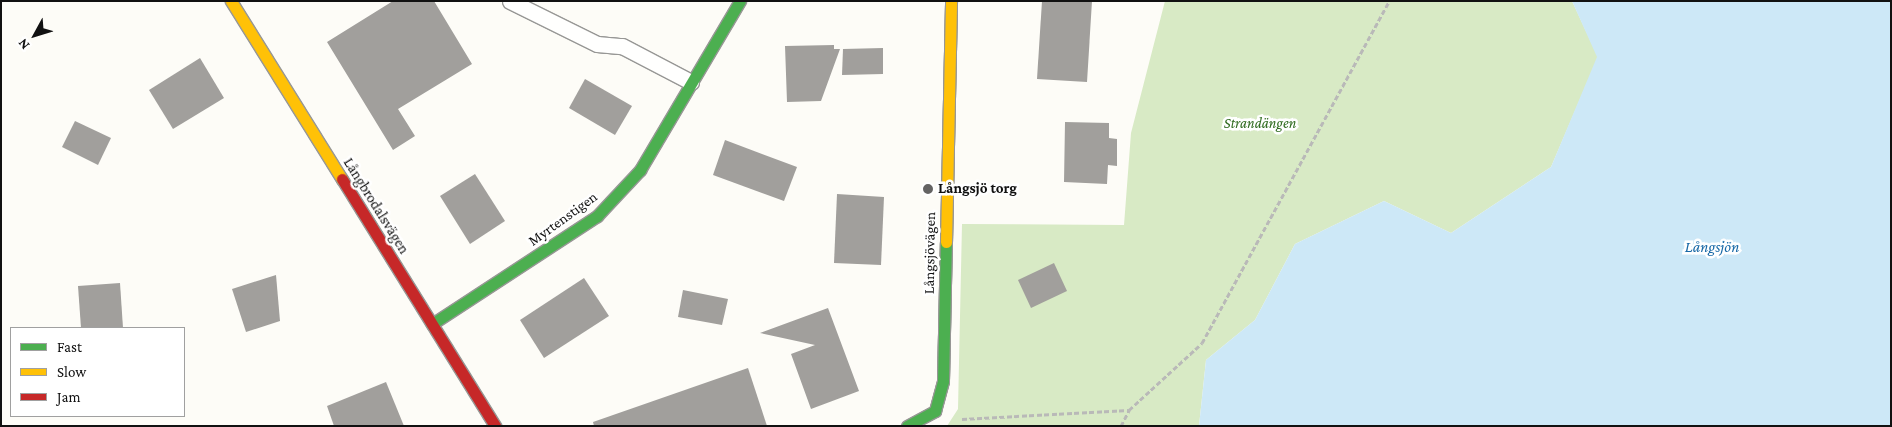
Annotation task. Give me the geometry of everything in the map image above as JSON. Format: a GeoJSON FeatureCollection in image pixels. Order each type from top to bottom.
{"type":"FeatureCollection","features":[{"type":"Feature","properties":{"kind":"street","name":"Långbrodalsvägen"},"geometry":{"type":"LineString","coordinates":[[231,1],[495,426]]}},
{"type":"Feature","properties":{"kind":"street","name":"Myrtenstigen"},"geometry":{"type":"LineString","coordinates":[[432,324],[597,216],[640,170],[740,1]]}},
{"type":"Feature","properties":{"kind":"street","name":"Långsjövägen"},"geometry":{"type":"LineString","coordinates":[[907,426],[935,411],[943,381],[951,1]]}},
{"type":"Feature","properties":{"kind":"lane"},"geometry":{"type":"LineString","coordinates":[[510,1],[596,44],[622,46],[691,82]]}},
{"type":"Feature","properties":{"kind":"path"},"geometry":{"type":"LineString","coordinates":[[1121,426],[1128,410],[1202,343],[1389,1]]}},
{"type":"Feature","properties":{"kind":"path"},"geometry":{"type":"LineString","coordinates":[[956,420],[1128,410]]}},
{"type":"Feature","properties":{"kind":"green space","name":"Strandängen"},"geometry":{"type":"Polygon","coordinates":[[[1165,1],[1572,1],[1598,57],[1551,167],[1451,233],[1384,201],[1295,244],[1255,320],[1206,360],[1199,426],[947,426],[958,409],[962,224],[1124,225],[1131,133],[1165,1]]]}},
{"type":"Feature","properties":{"kind":"water","name":"Långsjön"},"geometry":{"type":"Polygon","coordinates":[[[1572,1],[1891,1],[1891,426],[1199,426],[1206,360],[1255,320],[1295,244],[1384,201],[1451,233],[1551,167],[1597,57],[1572,1]]]}},
{"type":"Feature","properties":{"kind":"building"},"geometry":{"type":"Polygon","coordinates":[[[393,1],[434,1],[472,64],[398,109],[415,136],[393,150],[327,42],[393,1]]]}},
{"type":"Feature","properties":{"kind":"building"},"geometry":{"type":"Polygon","coordinates":[[[1042,1],[1092,1],[1087,82],[1037,79],[1042,1]]]}},
{"type":"Feature","properties":{"kind":"building"},"geometry":{"type":"Polygon","coordinates":[[[834,45],[834,49],[840,49],[821,101],[787,102],[785,46],[834,45]]]}},
{"type":"Feature","properties":{"kind":"building"},"geometry":{"type":"Polygon","coordinates":[[[883,48],[883,74],[842,75],[843,49],[883,48]]]}},
{"type":"Feature","properties":{"kind":"building"},"geometry":{"type":"Polygon","coordinates":[[[200,58],[224,98],[173,129],[149,90],[200,58]]]}},
{"type":"Feature","properties":{"kind":"building"},"geometry":{"type":"Polygon","coordinates":[[[585,79],[632,106],[615,135],[569,108],[585,79]]]}},
{"type":"Feature","properties":{"kind":"building"},"geometry":{"type":"Polygon","coordinates":[[[75,121],[111,138],[98,165],[62,147],[75,121]]]}},
{"type":"Feature","properties":{"kind":"building"},"geometry":{"type":"Polygon","coordinates":[[[1065,122],[1109,123],[1109,138],[1117,139],[1117,166],[1108,165],[1107,184],[1064,182],[1065,122]]]}},
{"type":"Feature","properties":{"kind":"building"},"geometry":{"type":"Polygon","coordinates":[[[725,140],[797,167],[784,201],[713,175],[725,140]]]}},
{"type":"Feature","properties":{"kind":"building"},"geometry":{"type":"Polygon","coordinates":[[[475,174],[505,221],[470,244],[440,196],[475,174]]]}},
{"type":"Feature","properties":{"kind":"building"},"geometry":{"type":"Polygon","coordinates":[[[837,194],[884,197],[881,265],[834,263],[837,194]]]}},
{"type":"Feature","properties":{"kind":"building"},"geometry":{"type":"Polygon","coordinates":[[[1054,263],[1067,291],[1031,308],[1018,280],[1054,263]]]}},
{"type":"Feature","properties":{"kind":"building"},"geometry":{"type":"Polygon","coordinates":[[[276,275],[280,321],[246,332],[232,289],[276,275]]]}},
{"type":"Feature","properties":{"kind":"building"},"geometry":{"type":"Polygon","coordinates":[[[584,278],[609,316],[544,358],[520,320],[584,278]]]}},
{"type":"Feature","properties":{"kind":"building"},"geometry":{"type":"Polygon","coordinates":[[[120,283],[123,327],[81,327],[78,286],[120,283]]]}},
{"type":"Feature","properties":{"kind":"building"},"geometry":{"type":"Polygon","coordinates":[[[683,290],[728,299],[722,325],[678,317],[683,290]]]}},
{"type":"Feature","properties":{"kind":"building"},"geometry":{"type":"Polygon","coordinates":[[[828,308],[859,391],[811,409],[791,354],[815,345],[760,333],[828,308]]]}},
{"type":"Feature","properties":{"kind":"building"},"geometry":{"type":"Polygon","coordinates":[[[748,368],[767,426],[594,426],[593,422],[748,368]]]}},
{"type":"Feature","properties":{"kind":"building"},"geometry":{"type":"Polygon","coordinates":[[[386,382],[404,426],[334,426],[327,406],[386,382]]]}},
{"type":"Feature","properties":{"kind":"traffic: fast"},"geometry":{"type":"LineString","coordinates":[[432,324],[597,216],[640,170],[740,1]]}},
{"type":"Feature","properties":{"kind":"traffic: fast"},"geometry":{"type":"LineString","coordinates":[[907,426],[935,411],[943,381],[946,242]]}},
{"type":"Feature","properties":{"kind":"traffic: slow"},"geometry":{"type":"LineString","coordinates":[[231,1],[342,179]]}},
{"type":"Feature","properties":{"kind":"traffic: slow"},"geometry":{"type":"LineString","coordinates":[[946,242],[951,1]]}},
{"type":"Feature","properties":{"kind":"traffic: jam"},"geometry":{"type":"LineString","coordinates":[[342,179],[495,426]]}},
{"type":"Feature","properties":{"kind":"place","name":"Långsjö torg"},"geometry":{"type":"Point","coordinates":[928,189]}}]}
